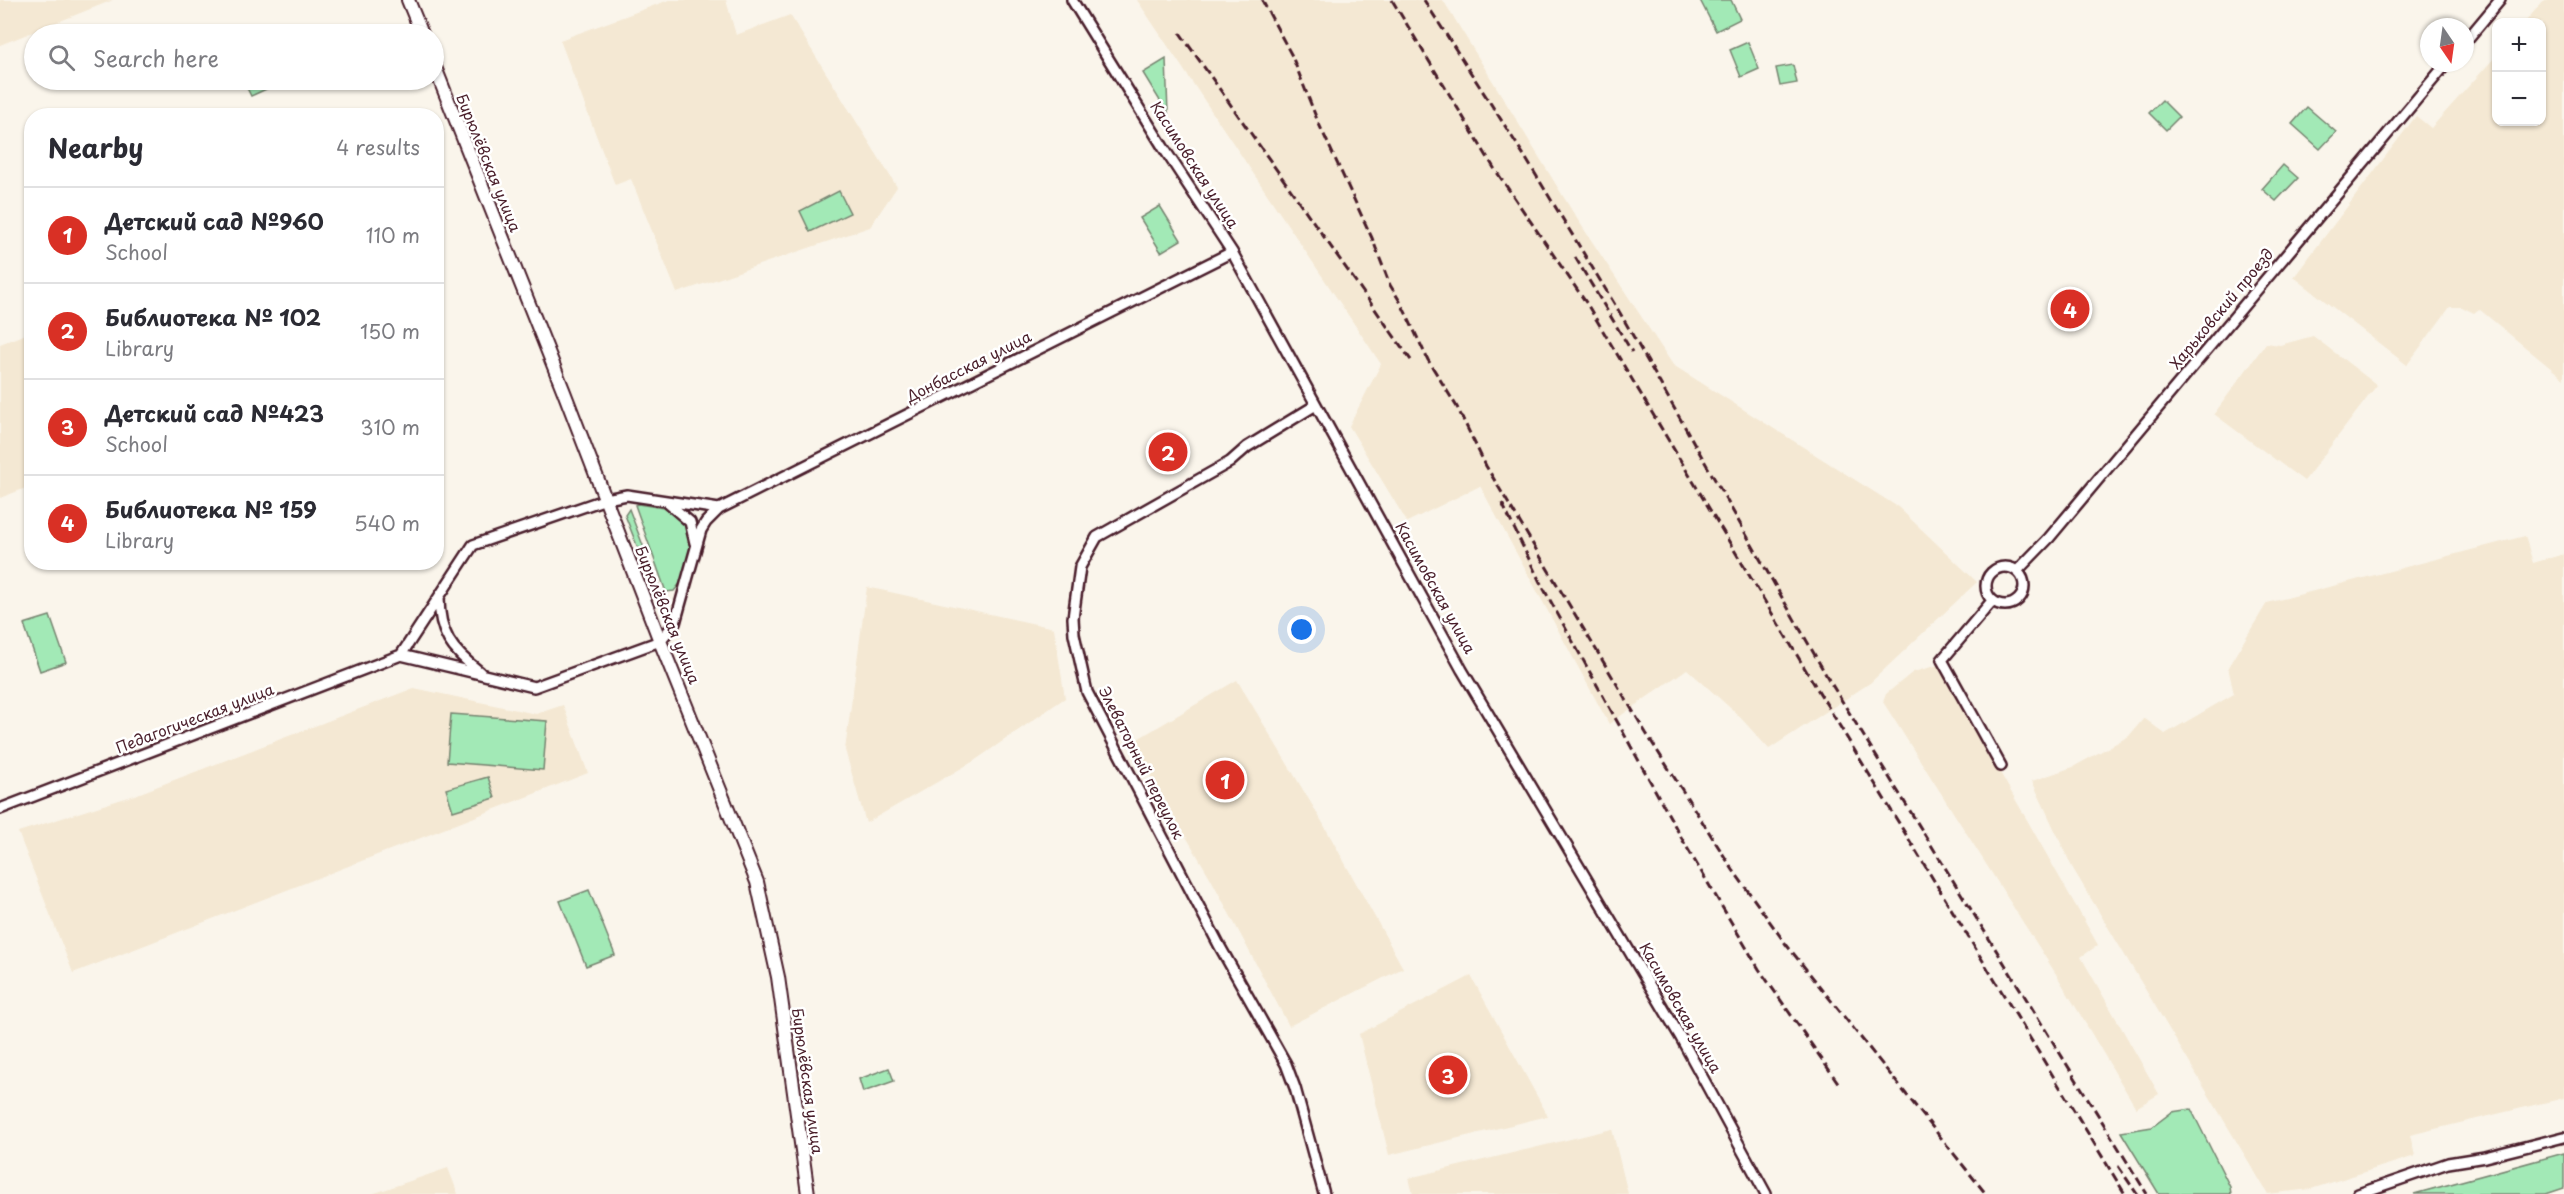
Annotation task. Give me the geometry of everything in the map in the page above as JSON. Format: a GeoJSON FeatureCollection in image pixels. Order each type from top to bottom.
{"type":"FeatureCollection","features":[{"type":"Feature","properties":{"kind":"street"},"geometry":{"type":"LineString","coordinates":[[408,0],[418,24]]}},
{"type":"Feature","properties":{"kind":"street","name":"Касимовская улица"},"geometry":{"type":"LineString","coordinates":[[1072,0],[1163,147],[1232,252],[1462,670],[1681,1038],[1766,1194]]}},
{"type":"Feature","properties":{"kind":"street"},"geometry":{"type":"LineString","coordinates":[[2474,31],[2500,0]]}},
{"type":"Feature","properties":{"kind":"street","name":"Харьковский проезд"},"geometry":{"type":"LineString","coordinates":[[2017,571],[2049,538],[2439,72]]}},
{"type":"Feature","properties":{"kind":"street","name":"Бирюлёвская улица"},"geometry":{"type":"LineString","coordinates":[[444,90],[660,641],[758,882],[778,977],[808,1194]]}},
{"type":"Feature","properties":{"kind":"street","name":"Донбасская улица"},"geometry":{"type":"LineString","coordinates":[[719,509],[1232,252]]}},
{"type":"Feature","properties":{"kind":"street","name":"Элеваторный переулок"},"geometry":{"type":"LineString","coordinates":[[1316,405],[1247,447],[1230,462],[1097,537],[1080,567],[1073,618],[1074,634],[1087,692],[1219,945],[1286,1064],[1295,1088],[1324,1194]]}},
{"type":"Feature","properties":{"kind":"street"},"geometry":{"type":"LineString","coordinates":[[627,495],[719,509],[706,522],[675,624],[660,641],[534,687],[401,655],[473,544],[606,499],[627,495]]}},
{"type":"Feature","properties":{"kind":"street"},"geometry":{"type":"LineString","coordinates":[[663,501],[690,522],[695,538],[695,554]]}},
{"type":"Feature","properties":{"kind":"street"},"geometry":{"type":"LineString","coordinates":[[2008,567],[2017,571],[2024,584],[2019,599],[2006,605],[1992,600],[1986,592],[1986,582],[1990,573],[1998,568],[2008,567]]}},
{"type":"Feature","properties":{"kind":"street"},"geometry":{"type":"LineString","coordinates":[[439,597],[442,627],[446,638],[482,675]]}},
{"type":"Feature","properties":{"kind":"street"},"geometry":{"type":"LineString","coordinates":[[1992,600],[1942,660],[2001,766]]}},
{"type":"Feature","properties":{"kind":"street","name":"Педагогическая улица"},"geometry":{"type":"LineString","coordinates":[[0,810],[401,655]]}},
{"type":"Feature","properties":{"kind":"street"},"geometry":{"type":"LineString","coordinates":[[2358,1194],[2448,1163],[2485,1157],[2564,1137]]}},
{"type":"Feature","properties":{"kind":"shaded area"},"geometry":{"type":"Polygon","coordinates":[[[0,0],[113,0],[53,24],[24,24],[24,35],[0,45],[0,0]]]}},
{"type":"Feature","properties":{"kind":"shaded area"},"geometry":{"type":"Polygon","coordinates":[[[669,0],[726,0],[736,35],[790,15],[897,187],[870,227],[677,293],[631,179],[615,185],[560,40],[669,0]]]}},
{"type":"Feature","properties":{"kind":"shaded area"},"geometry":{"type":"Polygon","coordinates":[[[1137,0],[1443,0],[1574,214],[1673,365],[1898,507],[1977,582],[1870,683],[1769,749],[1738,715],[1687,669],[1609,724],[1480,486],[1407,522],[1349,426],[1381,364],[1137,0]]]}},
{"type":"Feature","properties":{"kind":"shaded area"},"geometry":{"type":"Polygon","coordinates":[[[2544,0],[2564,0],[2564,379],[2479,309],[2474,313],[2462,307],[2450,307],[2407,365],[2294,277],[2416,116],[2431,128],[2492,60],[2492,126],[2546,126],[2546,18],[2528,18],[2544,0]]]}},
{"type":"Feature","properties":{"kind":"shaded area"},"geometry":{"type":"Polygon","coordinates":[[[24,335],[24,489],[0,498],[0,344],[24,335]]]}},
{"type":"Feature","properties":{"kind":"shaded area"},"geometry":{"type":"Polygon","coordinates":[[[2313,336],[2377,385],[2304,481],[2214,414],[2266,343],[2280,345],[2313,336]]]}},
{"type":"Feature","properties":{"kind":"shaded area"},"geometry":{"type":"Polygon","coordinates":[[[2525,536],[2533,563],[2564,554],[2564,1098],[2410,1135],[2415,1156],[2311,1189],[2268,1194],[2072,867],[2032,781],[2073,767],[2129,736],[2144,718],[2165,734],[2234,694],[2228,667],[2267,603],[2525,536]]]}},
{"type":"Feature","properties":{"kind":"shaded area"},"geometry":{"type":"Polygon","coordinates":[[[867,587],[1054,628],[1065,698],[974,761],[866,823],[845,750],[867,587]]]}},
{"type":"Feature","properties":{"kind":"shaded area"},"geometry":{"type":"Polygon","coordinates":[[[1939,665],[2098,945],[2081,957],[2159,1094],[2136,1108],[2056,974],[1883,702],[1886,694],[1913,672],[1939,665]]]}},
{"type":"Feature","properties":{"kind":"shaded area"},"geometry":{"type":"Polygon","coordinates":[[[1237,680],[1320,818],[1403,968],[1289,1026],[1211,879],[1131,743],[1237,680]]]}},
{"type":"Feature","properties":{"kind":"shaded area"},"geometry":{"type":"Polygon","coordinates":[[[414,688],[536,714],[563,705],[588,773],[73,973],[18,832],[135,795],[414,688]]]}},
{"type":"Feature","properties":{"kind":"shaded area"},"geometry":{"type":"Polygon","coordinates":[[[1471,976],[1548,1116],[1389,1155],[1359,1034],[1471,976]]]}},
{"type":"Feature","properties":{"kind":"shaded area"},"geometry":{"type":"Polygon","coordinates":[[[1612,1129],[1628,1194],[1413,1194],[1409,1178],[1612,1129]]]}},
{"type":"Feature","properties":{"kind":"shaded area"},"geometry":{"type":"Polygon","coordinates":[[[448,1168],[458,1194],[372,1194],[448,1168]]]}},
{"type":"Feature","properties":{"kind":"green space"},"geometry":{"type":"Polygon","coordinates":[[[1700,0],[1731,0],[1740,19],[1716,31],[1700,0]]]}},
{"type":"Feature","properties":{"kind":"green space"},"geometry":{"type":"Polygon","coordinates":[[[1748,42],[1759,69],[1741,77],[1730,50],[1748,42]]]}},
{"type":"Feature","properties":{"kind":"green space"},"geometry":{"type":"Polygon","coordinates":[[[1166,59],[1168,114],[1143,73],[1166,59]]]}},
{"type":"Feature","properties":{"kind":"green space"},"geometry":{"type":"Polygon","coordinates":[[[1793,65],[1797,83],[1780,86],[1776,68],[1793,65]]]}},
{"type":"Feature","properties":{"kind":"green space"},"geometry":{"type":"Polygon","coordinates":[[[248,90],[264,90],[251,96],[248,90]]]}},
{"type":"Feature","properties":{"kind":"green space"},"geometry":{"type":"Polygon","coordinates":[[[2162,100],[2179,117],[2166,130],[2149,113],[2162,100]]]}},
{"type":"Feature","properties":{"kind":"green space"},"geometry":{"type":"Polygon","coordinates":[[[2307,107],[2336,132],[2320,149],[2292,124],[2307,107]]]}},
{"type":"Feature","properties":{"kind":"green space"},"geometry":{"type":"Polygon","coordinates":[[[2283,165],[2298,178],[2276,201],[2262,189],[2283,165]]]}},
{"type":"Feature","properties":{"kind":"green space"},"geometry":{"type":"Polygon","coordinates":[[[839,191],[850,213],[810,232],[800,211],[839,191]]]}},
{"type":"Feature","properties":{"kind":"green space"},"geometry":{"type":"Polygon","coordinates":[[[1160,206],[1181,240],[1161,252],[1140,218],[1160,206]]]}},
{"type":"Feature","properties":{"kind":"green space"},"geometry":{"type":"Polygon","coordinates":[[[635,505],[670,509],[686,522],[693,544],[682,581],[674,591],[666,592],[635,505]]]}},
{"type":"Feature","properties":{"kind":"green space"},"geometry":{"type":"Polygon","coordinates":[[[629,509],[661,592],[654,589],[625,515],[629,509]]]}},
{"type":"Feature","properties":{"kind":"green space"},"geometry":{"type":"Polygon","coordinates":[[[50,616],[66,662],[40,671],[24,624],[50,616]]]}},
{"type":"Feature","properties":{"kind":"green space"},"geometry":{"type":"Polygon","coordinates":[[[451,714],[547,721],[543,770],[447,762],[451,714]]]}},
{"type":"Feature","properties":{"kind":"green space"},"geometry":{"type":"Polygon","coordinates":[[[488,777],[495,798],[453,811],[446,789],[488,777]]]}},
{"type":"Feature","properties":{"kind":"green space"},"geometry":{"type":"Polygon","coordinates":[[[589,890],[615,955],[586,966],[560,901],[589,890]]]}},
{"type":"Feature","properties":{"kind":"green space"},"geometry":{"type":"Polygon","coordinates":[[[889,1068],[894,1081],[863,1092],[859,1079],[889,1068]]]}},
{"type":"Feature","properties":{"kind":"green space"},"geometry":{"type":"Polygon","coordinates":[[[2191,1109],[2230,1187],[2231,1194],[2159,1194],[2121,1132],[2152,1127],[2172,1112],[2191,1109]]]}},
{"type":"Feature","properties":{"kind":"green space"},"geometry":{"type":"Polygon","coordinates":[[[2564,1153],[2564,1188],[2546,1194],[2414,1194],[2564,1153]]]}},
{"type":"Feature","properties":{"kind":"railway"},"geometry":{"type":"LineString","coordinates":[[1262,0],[1292,56],[1318,122],[1372,238],[1390,285],[1428,360],[1457,407],[1486,466],[1646,733],[1733,870],[1785,943],[1986,1194]]}},
{"type":"Feature","properties":{"kind":"railway"},"geometry":{"type":"LineString","coordinates":[[1392,0],[1494,168],[1587,304],[1816,687],[2125,1194]]}},
{"type":"Feature","properties":{"kind":"railway"},"geometry":{"type":"LineString","coordinates":[[1424,0],[1525,157],[1620,313],[1829,680],[2147,1194]]}},
{"type":"Feature","properties":{"kind":"railway"},"geometry":{"type":"LineString","coordinates":[[1180,33],[1413,363]]}},
{"type":"Feature","properties":{"kind":"railway"},"geometry":{"type":"LineString","coordinates":[[1575,257],[1632,352]]}},
{"type":"Feature","properties":{"kind":"railway"},"geometry":{"type":"LineString","coordinates":[[1502,503],[1540,582],[1686,846],[1759,969],[1839,1084]]}},
{"type":"Feature","properties":{"kind":"railway"},"geometry":{"type":"LineString","coordinates":[[2118,1166],[2137,1194]]}},
{"type":"Feature","properties":{"kind":"place","name":"Библиотека № 159"},"geometry":{"type":"Point","coordinates":[2070,309]}},
{"type":"Feature","properties":{"kind":"place","name":"Библиотека № 102"},"geometry":{"type":"Point","coordinates":[1168,452]}},
{"type":"Feature","properties":{"kind":"place","name":"Детский сад №960"},"geometry":{"type":"Point","coordinates":[1225,780]}},
{"type":"Feature","properties":{"kind":"place","name":"Детский сад №423"},"geometry":{"type":"Point","coordinates":[1448,1075]}}]}
